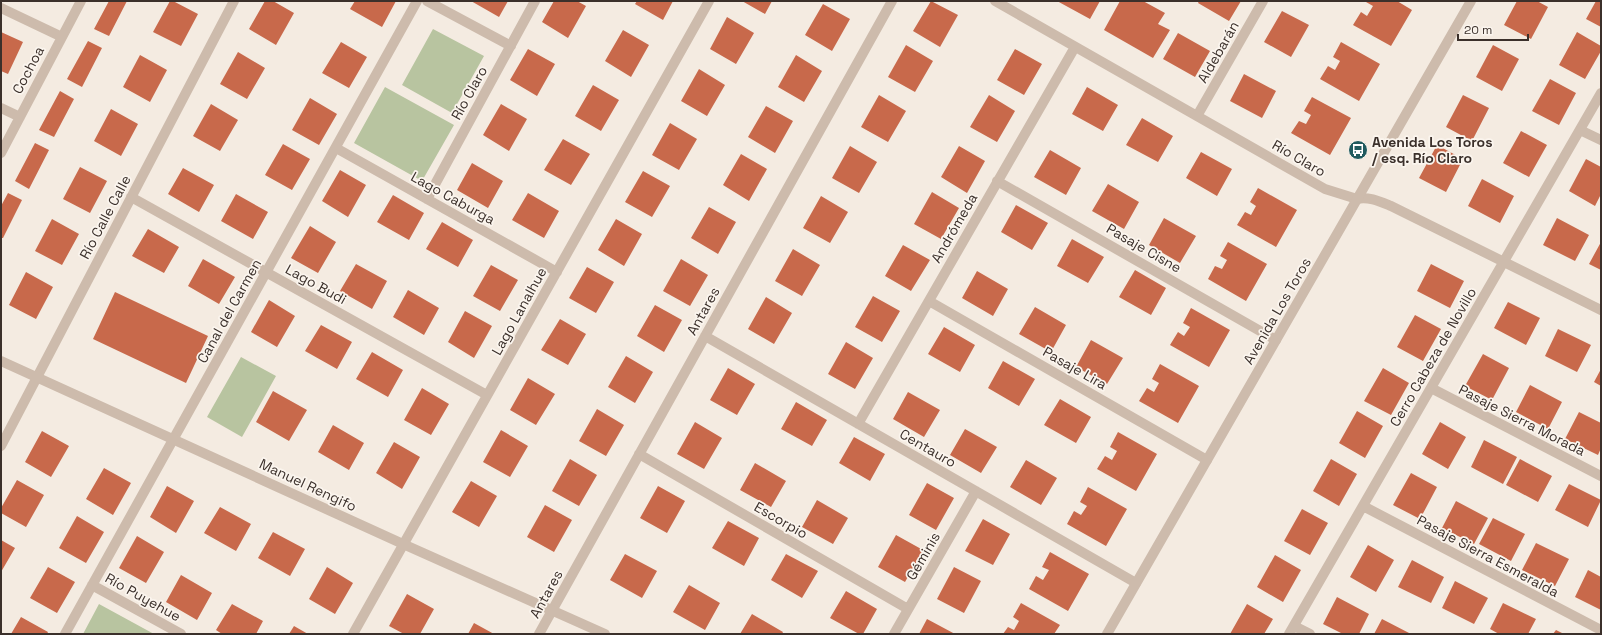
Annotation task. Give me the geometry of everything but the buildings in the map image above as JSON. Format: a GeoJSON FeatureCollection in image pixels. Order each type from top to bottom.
{"type":"FeatureCollection","features":[{"type":"Feature","properties":{"kind":"street","name":"Cochoa"},"geometry":{"type":"LineString","coordinates":[[1,153],[81,1]]}},
{"type":"Feature","properties":{"kind":"street","name":"Río Calle Calle"},"geometry":{"type":"LineString","coordinates":[[1,446],[234,1]]}},
{"type":"Feature","properties":{"kind":"street","name":"Canal del Carmen"},"geometry":{"type":"LineString","coordinates":[[65,634],[417,1]]}},
{"type":"Feature","properties":{"kind":"street"},"geometry":{"type":"LineString","coordinates":[[427,1],[510,46]]}},
{"type":"Feature","properties":{"kind":"street","name":"Río Claro"},"geometry":{"type":"LineString","coordinates":[[427,199],[535,1]]}},
{"type":"Feature","properties":{"kind":"street","name":"Lago Lanalhue"},"geometry":{"type":"LineString","coordinates":[[353,634],[709,1]]}},
{"type":"Feature","properties":{"kind":"street","name":"Antares"},"geometry":{"type":"LineString","coordinates":[[539,634],[892,1]]}},
{"type":"Feature","properties":{"kind":"street","name":"Río Claro"},"geometry":{"type":"LineString","coordinates":[[995,1],[1325,189],[1357,199],[1372,199],[1391,206],[1601,310]]}},
{"type":"Feature","properties":{"kind":"street","name":"Aldebarán"},"geometry":{"type":"LineString","coordinates":[[1197,116],[1263,1]]}},
{"type":"Feature","properties":{"kind":"street","name":"Avenida Los Toros"},"geometry":{"type":"LineString","coordinates":[[1107,634],[1471,1]]}},
{"type":"Feature","properties":{"kind":"street"},"geometry":{"type":"LineString","coordinates":[[1,8],[62,37]]}},
{"type":"Feature","properties":{"kind":"street","name":"Andrómeda"},"geometry":{"type":"LineString","coordinates":[[858,424],[1075,46]]}},
{"type":"Feature","properties":{"kind":"street","name":"Cerro Cabeza de Novillo"},"geometry":{"type":"LineString","coordinates":[[1291,630],[1601,93]]}},
{"type":"Feature","properties":{"kind":"street"},"geometry":{"type":"LineString","coordinates":[[1,108],[20,117]]}},
{"type":"Feature","properties":{"kind":"street"},"geometry":{"type":"LineString","coordinates":[[1580,130],[1601,140]]}},
{"type":"Feature","properties":{"kind":"street","name":"Lago Caburga"},"geometry":{"type":"LineString","coordinates":[[336,148],[557,272]]}},
{"type":"Feature","properties":{"kind":"street","name":"Pasaje Cisne"},"geometry":{"type":"LineString","coordinates":[[997,181],[1276,340]]}},
{"type":"Feature","properties":{"kind":"street","name":"Lago Budi"},"geometry":{"type":"LineString","coordinates":[[131,197],[487,395]]}},
{"type":"Feature","properties":{"kind":"street","name":"Pasaje Lira"},"geometry":{"type":"LineString","coordinates":[[929,301],[1207,460]]}},
{"type":"Feature","properties":{"kind":"street","name":"Centauro"},"geometry":{"type":"LineString","coordinates":[[705,336],[1136,583]]}},
{"type":"Feature","properties":{"kind":"street","name":"Manuel Rengifo"},"geometry":{"type":"LineString","coordinates":[[1,361],[605,634]]}},
{"type":"Feature","properties":{"kind":"street","name":"Pasaje Sierra Morada"},"geometry":{"type":"LineString","coordinates":[[1431,388],[1601,476]]}},
{"type":"Feature","properties":{"kind":"street","name":"Escorpio"},"geometry":{"type":"LineString","coordinates":[[639,454],[908,609]]}},
{"type":"Feature","properties":{"kind":"street","name":"Géminis"},"geometry":{"type":"LineString","coordinates":[[894,634],[976,491]]}},
{"type":"Feature","properties":{"kind":"street","name":"Pasaje Sierra Esmeralda"},"geometry":{"type":"LineString","coordinates":[[1363,506],[1601,630]]}},
{"type":"Feature","properties":{"kind":"street","name":"Río Puyehue"},"geometry":{"type":"LineString","coordinates":[[92,585],[181,634]]}},
{"type":"Feature","properties":{"kind":"street"},"geometry":{"type":"LineString","coordinates":[[1291,630],[1310,634]]}},
{"type":"Feature","properties":{"kind":"green space"},"geometry":{"type":"Polygon","coordinates":[[[433,29],[484,56],[452,113],[402,85],[433,29]]]}},
{"type":"Feature","properties":{"kind":"green space"},"geometry":{"type":"Polygon","coordinates":[[[385,87],[454,125],[422,181],[354,143],[385,87]]]}},
{"type":"Feature","properties":{"kind":"green space"},"geometry":{"type":"Polygon","coordinates":[[[241,357],[276,376],[242,437],[207,417],[241,357]]]}},
{"type":"Feature","properties":{"kind":"green space"},"geometry":{"type":"Polygon","coordinates":[[[99,604],[154,634],[83,634],[99,604]]]}},
{"type":"Feature","properties":{"kind":"place","name":"Avenida Los Toros / esq. Río Claro"},"geometry":{"type":"Point","coordinates":[1358,150]}}]}
